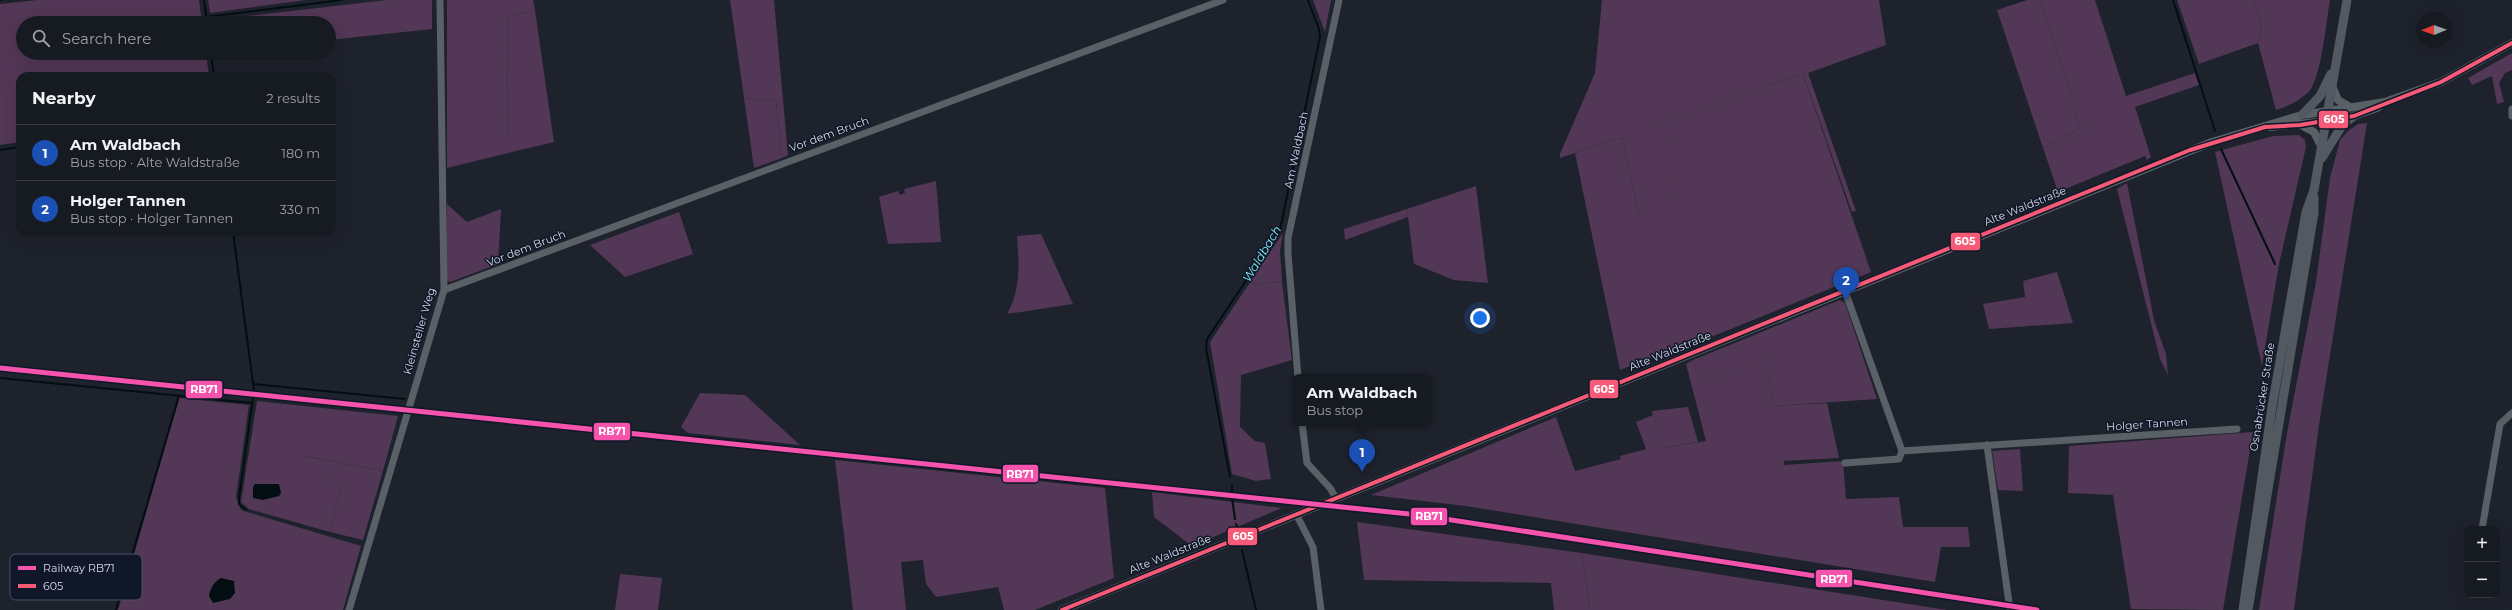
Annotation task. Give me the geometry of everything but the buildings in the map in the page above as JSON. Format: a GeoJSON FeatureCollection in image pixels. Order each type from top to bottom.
{"type":"FeatureCollection","features":[{"type":"Feature","properties":{"kind":"main road","name":"Osnabrücker Straße"},"geometry":{"type":"LineString","coordinates":[[2248,610],[2314,213],[2314,190],[2321,146],[2347,0]]}},
{"type":"Feature","properties":{"kind":"main road"},"geometry":{"type":"LineString","coordinates":[[2302,115],[2320,96],[2335,66]]}},
{"type":"Feature","properties":{"kind":"main road"},"geometry":{"type":"LineString","coordinates":[[2318,166],[2339,130],[2354,116]]}},
{"type":"Feature","properties":{"kind":"main road","name":"Osnabrücker Straße"},"geometry":{"type":"LineString","coordinates":[[2243,610],[2274,399],[2306,212],[2314,190]]}},
{"type":"Feature","properties":{"kind":"street","name":"Kleinsteller Weg"},"geometry":{"type":"LineString","coordinates":[[349,610],[444,290],[440,0]]}},
{"type":"Feature","properties":{"kind":"street","name":"Vor dem Bruch"},"geometry":{"type":"LineString","coordinates":[[444,290],[1222,0]]}},
{"type":"Feature","properties":{"kind":"street","name":"Am Waldbach"},"geometry":{"type":"LineString","coordinates":[[1298,374],[1288,238],[1339,0]]}},
{"type":"Feature","properties":{"kind":"street","name":"Alte Waldstraße"},"geometry":{"type":"LineString","coordinates":[[1062,610],[2219,140],[2302,115],[2385,102],[2441,82],[2512,43]]}},
{"type":"Feature","properties":{"kind":"street"},"geometry":{"type":"LineString","coordinates":[[2332,86],[2338,100],[2350,107]]}},
{"type":"Feature","properties":{"kind":"street","name":"Alte Waldstraße"},"geometry":{"type":"LineString","coordinates":[[2265,127],[2300,125],[2354,116],[2377,108],[2385,102]]}},
{"type":"Feature","properties":{"kind":"street"},"geometry":{"type":"LineString","coordinates":[[2512,109],[2512,116]]}},
{"type":"Feature","properties":{"kind":"street"},"geometry":{"type":"LineString","coordinates":[[2300,125],[2314,132],[2321,146]]}},
{"type":"Feature","properties":{"kind":"street"},"geometry":{"type":"LineString","coordinates":[[1845,291],[1902,451]]}},
{"type":"Feature","properties":{"kind":"street"},"geometry":{"type":"LineString","coordinates":[[2483,526],[2500,424],[2512,413]]}},
{"type":"Feature","properties":{"kind":"street"},"geometry":{"type":"LineString","coordinates":[[1302,426],[1307,463],[1330,488],[1336,498]]}},
{"type":"Feature","properties":{"kind":"street","name":"Holger Tannen"},"geometry":{"type":"LineString","coordinates":[[1845,463],[1899,459],[1902,451],[2237,429]]}},
{"type":"Feature","properties":{"kind":"street"},"geometry":{"type":"LineString","coordinates":[[1987,445],[2010,610]]}},
{"type":"Feature","properties":{"kind":"street"},"geometry":{"type":"LineString","coordinates":[[1296,514],[1313,547],[1321,610]]}},
{"type":"Feature","properties":{"kind":"shaded area"},"geometry":{"type":"Polygon","coordinates":[[[37,0],[199,0],[201,16],[16,16],[16,60],[207,60],[208,72],[16,72],[16,143],[0,145],[0,4],[37,0]]]}},
{"type":"Feature","properties":{"kind":"shaded area"},"geometry":{"type":"Polygon","coordinates":[[[208,0],[306,0],[210,13],[208,0]]]}},
{"type":"Feature","properties":{"kind":"shaded area"},"geometry":{"type":"Polygon","coordinates":[[[387,0],[432,0],[432,29],[336,39],[336,16],[247,16],[387,0]]]}},
{"type":"Feature","properties":{"kind":"shaded area"},"geometry":{"type":"Polygon","coordinates":[[[447,0],[533,0],[535,10],[507,17],[508,153],[447,168],[447,0]]]}},
{"type":"Feature","properties":{"kind":"shaded area"},"geometry":{"type":"Polygon","coordinates":[[[730,0],[774,0],[788,155],[782,158],[776,101],[744,98],[730,0]]]}},
{"type":"Feature","properties":{"kind":"shaded area"},"geometry":{"type":"Polygon","coordinates":[[[1313,0],[1331,0],[1325,32],[1313,0]]]}},
{"type":"Feature","properties":{"kind":"shaded area"},"geometry":{"type":"Polygon","coordinates":[[[1602,0],[1879,0],[1886,45],[1808,73],[1856,211],[1852,212],[1803,74],[1661,124],[1692,272],[1665,268],[1639,216],[1622,137],[1560,158],[1560,154],[1595,73],[1602,0]]]}},
{"type":"Feature","properties":{"kind":"shaded area"},"geometry":{"type":"Polygon","coordinates":[[[2027,0],[2040,0],[2081,128],[2043,148],[1997,10],[2027,0]]]}},
{"type":"Feature","properties":{"kind":"shaded area"},"geometry":{"type":"Polygon","coordinates":[[[2040,0],[2095,0],[2126,96],[2195,73],[2199,85],[2135,107],[2151,157],[2147,160],[2145,156],[2058,192],[2043,148],[2081,128],[2040,0]]]}},
{"type":"Feature","properties":{"kind":"shaded area"},"geometry":{"type":"Polygon","coordinates":[[[2177,0],[2253,0],[2262,26],[2258,43],[2199,64],[2177,0]]]}},
{"type":"Feature","properties":{"kind":"shaded area"},"geometry":{"type":"Polygon","coordinates":[[[2253,0],[2330,0],[2321,60],[2314,82],[2310,90],[2299,100],[2276,110],[2258,43],[2262,26],[2253,0]]]}},
{"type":"Feature","properties":{"kind":"shaded area"},"geometry":{"type":"Polygon","coordinates":[[[535,10],[554,142],[508,153],[507,17],[535,10]]]}},
{"type":"Feature","properties":{"kind":"shaded area"},"geometry":{"type":"Polygon","coordinates":[[[2512,53],[2512,70],[2505,73],[2499,83],[2504,102],[2497,104],[2492,76],[2472,85],[2468,78],[2512,53]]]}},
{"type":"Feature","properties":{"kind":"shaded area"},"geometry":{"type":"Polygon","coordinates":[[[1803,74],[1871,272],[1699,342],[1695,340],[1620,370],[1575,153],[1622,137],[1639,216],[1691,272],[1660,124],[1803,74]]]}},
{"type":"Feature","properties":{"kind":"shaded area"},"geometry":{"type":"Polygon","coordinates":[[[744,98],[776,101],[782,158],[754,168],[744,98]]]}},
{"type":"Feature","properties":{"kind":"shaded area"},"geometry":{"type":"Polygon","coordinates":[[[2367,123],[2320,418],[2294,610],[2259,610],[2287,433],[2316,282],[2330,178],[2340,140],[2348,131],[2358,124],[2367,123]]]}},
{"type":"Feature","properties":{"kind":"shaded area"},"geometry":{"type":"Polygon","coordinates":[[[2299,135],[2305,140],[2306,147],[2279,264],[2262,366],[2215,152],[2273,136],[2299,135]]]}},
{"type":"Feature","properties":{"kind":"shaded area"},"geometry":{"type":"Polygon","coordinates":[[[936,181],[941,242],[888,244],[879,197],[898,191],[900,195],[905,193],[904,189],[936,181]]]}},
{"type":"Feature","properties":{"kind":"shaded area"},"geometry":{"type":"Polygon","coordinates":[[[2127,183],[2154,320],[2166,354],[2168,375],[2160,359],[2117,189],[2127,183]]]}},
{"type":"Feature","properties":{"kind":"shaded area"},"geometry":{"type":"Polygon","coordinates":[[[1476,186],[1488,283],[1454,280],[1414,264],[1407,209],[1476,186]]]}},
{"type":"Feature","properties":{"kind":"shaded area"},"geometry":{"type":"Polygon","coordinates":[[[447,204],[467,222],[501,209],[498,264],[450,282],[446,280],[447,204]]]}},
{"type":"Feature","properties":{"kind":"shaded area"},"geometry":{"type":"Polygon","coordinates":[[[1407,209],[1408,217],[1345,240],[1344,229],[1407,209]]]}},
{"type":"Feature","properties":{"kind":"shaded area"},"geometry":{"type":"Polygon","coordinates":[[[679,212],[693,254],[625,277],[590,245],[679,212]]]}},
{"type":"Feature","properties":{"kind":"shaded area"},"geometry":{"type":"Polygon","coordinates":[[[1283,233],[1280,250],[1282,282],[1249,284],[1283,233]]]}},
{"type":"Feature","properties":{"kind":"shaded area"},"geometry":{"type":"Polygon","coordinates":[[[1041,234],[1073,304],[1007,314],[1012,305],[1017,286],[1017,236],[1041,234]]]}},
{"type":"Feature","properties":{"kind":"shaded area"},"geometry":{"type":"Polygon","coordinates":[[[2057,272],[2073,323],[1989,329],[1983,304],[2025,297],[2023,281],[2057,272]]]}},
{"type":"Feature","properties":{"kind":"shaded area"},"geometry":{"type":"Polygon","coordinates":[[[1282,282],[1292,360],[1241,375],[1240,427],[1255,441],[1265,443],[1271,479],[1256,481],[1232,474],[1210,342],[1249,284],[1282,282]]]}},
{"type":"Feature","properties":{"kind":"shaded area"},"geometry":{"type":"Polygon","coordinates":[[[1840,300],[1845,303],[1877,399],[1774,406],[1765,356],[1699,383],[1693,360],[1840,300]]]}},
{"type":"Feature","properties":{"kind":"shaded area"},"geometry":{"type":"Polygon","coordinates":[[[1765,355],[1774,406],[1827,403],[1839,458],[1784,461],[1784,465],[1843,461],[1846,499],[1899,497],[1903,527],[1968,527],[1970,547],[1941,547],[1935,582],[1466,506],[1371,495],[1556,417],[1575,471],[1621,459],[1620,456],[1646,449],[1636,422],[1653,415],[1662,448],[1706,441],[1686,364],[1693,360],[1699,383],[1765,355]]]}},
{"type":"Feature","properties":{"kind":"shaded area"},"geometry":{"type":"Polygon","coordinates":[[[700,393],[745,395],[800,445],[688,433],[681,427],[700,393]]]}},
{"type":"Feature","properties":{"kind":"shaded area"},"geometry":{"type":"Polygon","coordinates":[[[179,398],[249,405],[236,497],[241,510],[361,546],[343,610],[118,610],[121,600],[142,600],[142,554],[134,554],[179,398]]]}},
{"type":"Feature","properties":{"kind":"shaded area"},"geometry":{"type":"Polygon","coordinates":[[[257,401],[398,416],[383,471],[306,456],[341,486],[330,532],[249,509],[241,502],[257,401]]]}},
{"type":"Feature","properties":{"kind":"shaded area"},"geometry":{"type":"Polygon","coordinates":[[[1688,407],[1698,442],[1661,448],[1652,411],[1688,407]]]}},
{"type":"Feature","properties":{"kind":"shaded area"},"geometry":{"type":"Polygon","coordinates":[[[2253,432],[2223,610],[2131,609],[2113,495],[2068,493],[2069,446],[2253,432]]]}},
{"type":"Feature","properties":{"kind":"shaded area"},"geometry":{"type":"Polygon","coordinates":[[[2020,449],[2023,491],[1998,490],[1992,451],[2020,449]]]}},
{"type":"Feature","properties":{"kind":"shaded area"},"geometry":{"type":"Polygon","coordinates":[[[305,456],[383,471],[363,540],[330,532],[341,486],[305,456]]]}},
{"type":"Feature","properties":{"kind":"shaded area"},"geometry":{"type":"Polygon","coordinates":[[[835,460],[1105,488],[1114,578],[1035,610],[1004,610],[998,587],[936,597],[926,584],[923,560],[901,562],[906,610],[853,610],[835,460]]]}},
{"type":"Feature","properties":{"kind":"shaded area"},"geometry":{"type":"Polygon","coordinates":[[[255,484],[279,484],[281,493],[279,496],[263,500],[253,498],[253,487],[255,484]]]}},
{"type":"Feature","properties":{"kind":"shaded area"},"geometry":{"type":"Polygon","coordinates":[[[1152,492],[1282,508],[1192,546],[1154,517],[1152,492]]]}},
{"type":"Feature","properties":{"kind":"shaded area"},"geometry":{"type":"Polygon","coordinates":[[[1357,522],[1582,553],[1590,610],[1554,610],[1551,583],[1364,580],[1357,522]]]}},
{"type":"Feature","properties":{"kind":"shaded area"},"geometry":{"type":"Polygon","coordinates":[[[1582,553],[1947,610],[1590,610],[1582,553]]]}},
{"type":"Feature","properties":{"kind":"shaded area"},"geometry":{"type":"Polygon","coordinates":[[[620,574],[662,578],[658,610],[615,610],[620,574]]]}},
{"type":"Feature","properties":{"kind":"shaded area"},"geometry":{"type":"Polygon","coordinates":[[[221,578],[234,581],[235,593],[230,599],[213,603],[209,596],[216,581],[221,578]]]}},
{"type":"Feature","properties":{"kind":"waterway"},"geometry":{"type":"LineString","coordinates":[[204,0],[206,16]]}},
{"type":"Feature","properties":{"kind":"waterway"},"geometry":{"type":"LineString","coordinates":[[214,16],[342,0]]}},
{"type":"Feature","properties":{"kind":"waterway","name":"Waldbach"},"geometry":{"type":"LineString","coordinates":[[1230,477],[1206,348],[1207,339],[1280,230],[1320,37],[1319,29],[1308,0]]}},
{"type":"Feature","properties":{"kind":"waterway"},"geometry":{"type":"LineString","coordinates":[[2173,0],[2215,131]]}},
{"type":"Feature","properties":{"kind":"waterway"},"geometry":{"type":"LineString","coordinates":[[212,60],[213,72]]}},
{"type":"Feature","properties":{"kind":"waterway"},"geometry":{"type":"LineString","coordinates":[[0,150],[16,148]]}},
{"type":"Feature","properties":{"kind":"waterway"},"geometry":{"type":"LineString","coordinates":[[2221,149],[2275,264]]}},
{"type":"Feature","properties":{"kind":"waterway"},"geometry":{"type":"LineString","coordinates":[[234,236],[254,391]]}},
{"type":"Feature","properties":{"kind":"waterway"},"geometry":{"type":"LineString","coordinates":[[0,378],[252,403]]}},
{"type":"Feature","properties":{"kind":"waterway"},"geometry":{"type":"LineString","coordinates":[[253,384],[405,399]]}},
{"type":"Feature","properties":{"kind":"waterway"},"geometry":{"type":"LineString","coordinates":[[132,554],[179,396]]}},
{"type":"Feature","properties":{"kind":"waterway"},"geometry":{"type":"LineString","coordinates":[[246,510],[239,504],[239,498],[253,398]]}},
{"type":"Feature","properties":{"kind":"waterway","name":"Waldbach"},"geometry":{"type":"LineString","coordinates":[[1232,486],[1232,492]]}},
{"type":"Feature","properties":{"kind":"waterway","name":"Waldbach"},"geometry":{"type":"LineString","coordinates":[[1232,498],[1235,519]]}},
{"type":"Feature","properties":{"kind":"waterway","name":"Waldbach"},"geometry":{"type":"LineString","coordinates":[[1236,524],[1238,529]]}},
{"type":"Feature","properties":{"kind":"waterway"},"geometry":{"type":"LineString","coordinates":[[1242,550],[1256,610]]}},
{"type":"Feature","properties":{"kind":"waterway"},"geometry":{"type":"LineString","coordinates":[[116,610],[119,600]]}},
{"type":"Feature","properties":{"kind":"rail line","name":"RB71"},"geometry":{"type":"LineString","coordinates":[[0,368],[1419,515],[2037,610]]}},
{"type":"Feature","properties":{"kind":"transit line","name":"605"},"geometry":{"type":"LineString","coordinates":[[1062,610],[2190,150],[2265,127],[2300,125],[2354,116],[2441,82],[2512,43]]}},
{"type":"Feature","properties":{"kind":"place","name":"Holger Tannen"},"geometry":{"type":"Point","coordinates":[1846,300]}},
{"type":"Feature","properties":{"kind":"place","name":"Am Waldbach"},"geometry":{"type":"Point","coordinates":[1362,472]}}]}
